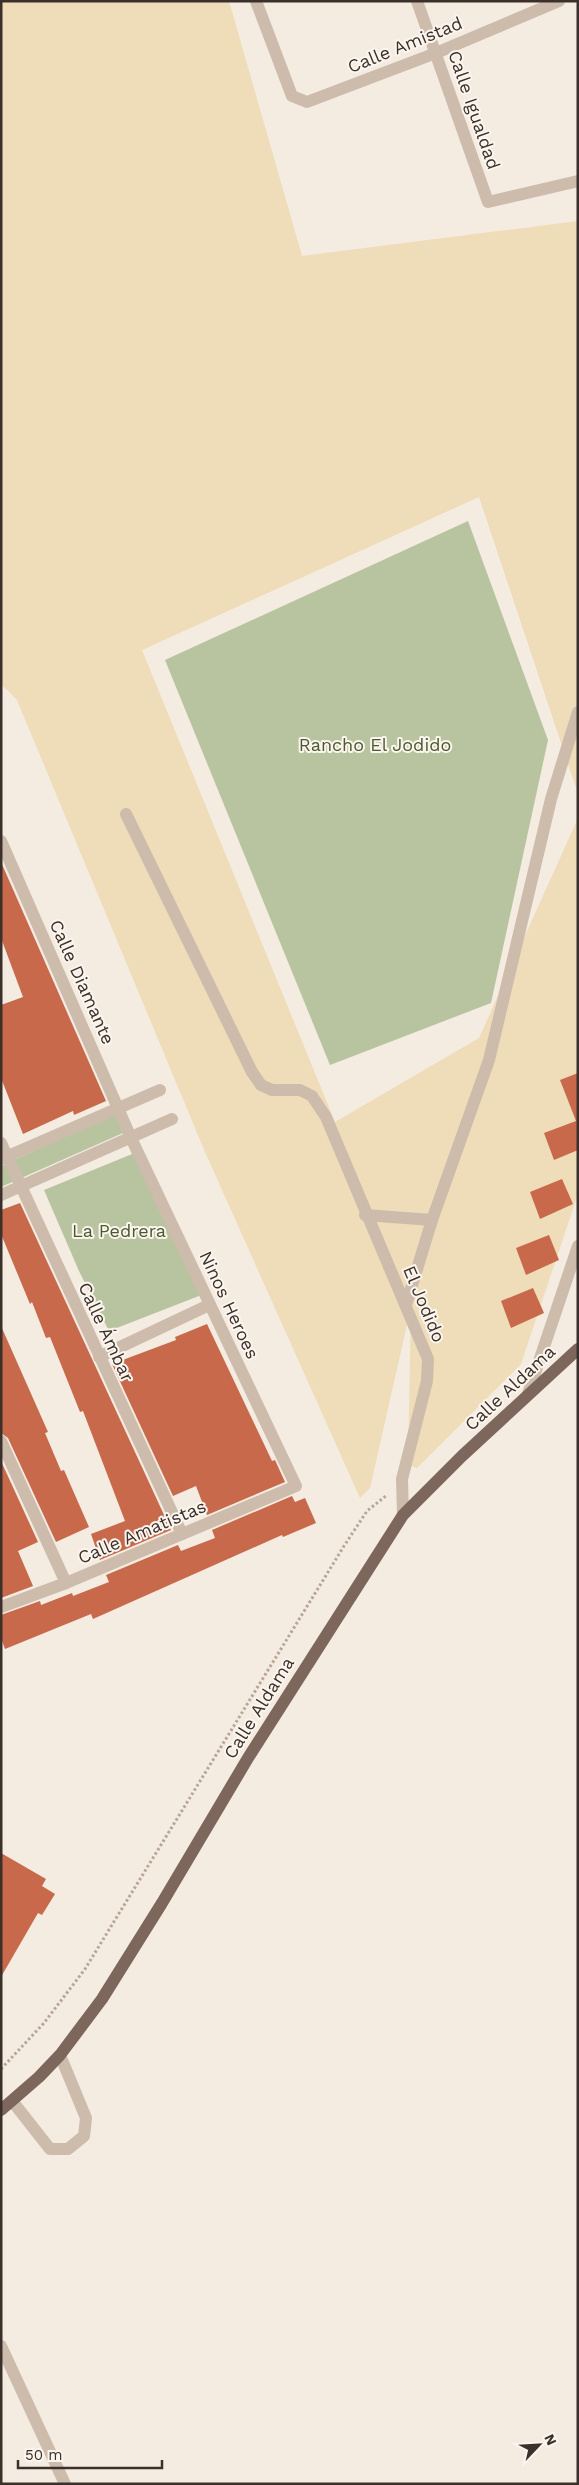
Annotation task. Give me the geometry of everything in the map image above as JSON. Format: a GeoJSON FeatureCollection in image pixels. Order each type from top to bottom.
{"type":"FeatureCollection","features":[{"type":"Feature","properties":{"kind":"main road","name":"Calle Aldama"},"geometry":{"type":"LineString","coordinates":[[1,2110],[13,2102],[60,2055],[102,1999],[162,1903],[248,1758],[403,1515],[418,1497],[578,1349]]}},
{"type":"Feature","properties":{"kind":"street","name":"Calle Amistad"},"geometry":{"type":"LineString","coordinates":[[256,1],[292,96],[307,102],[436,52],[559,1]]}},
{"type":"Feature","properties":{"kind":"street","name":"Calle Igualdad"},"geometry":{"type":"LineString","coordinates":[[417,1],[488,202],[578,181]]}},
{"type":"Feature","properties":{"kind":"street"},"geometry":{"type":"LineString","coordinates":[[406,1305],[432,1220],[489,1060],[551,799],[578,712]]}},
{"type":"Feature","properties":{"kind":"street","name":"El Jodido"},"geometry":{"type":"LineString","coordinates":[[126,814],[252,1072],[261,1085],[272,1090],[300,1090],[312,1096],[326,1117],[428,1359],[427,1381],[402,1479],[403,1515]]}},
{"type":"Feature","properties":{"kind":"street","name":"Calle Diamante"},"geometry":{"type":"LineString","coordinates":[[1,840],[131,1138]]}},
{"type":"Feature","properties":{"kind":"street"},"geometry":{"type":"LineString","coordinates":[[4,1158],[160,1090]]}},
{"type":"Feature","properties":{"kind":"street"},"geometry":{"type":"LineString","coordinates":[[1,1195],[172,1120]]}},
{"type":"Feature","properties":{"kind":"street","name":"Ninos Heroes"},"geometry":{"type":"LineString","coordinates":[[131,1138],[296,1486]]}},
{"type":"Feature","properties":{"kind":"street","name":"Calle Ámbar"},"geometry":{"type":"LineString","coordinates":[[1,1143],[4,1158],[20,1187],[182,1534]]}},
{"type":"Feature","properties":{"kind":"street"},"geometry":{"type":"LineString","coordinates":[[366,1215],[432,1220]]}},
{"type":"Feature","properties":{"kind":"street"},"geometry":{"type":"LineString","coordinates":[[528,1394],[578,1246]]}},
{"type":"Feature","properties":{"kind":"street"},"geometry":{"type":"LineString","coordinates":[[99,1357],[209,1305]]}},
{"type":"Feature","properties":{"kind":"street"},"geometry":{"type":"LineString","coordinates":[[1,1441],[66,1583]]}},
{"type":"Feature","properties":{"kind":"street","name":"Calle Amatistas"},"geometry":{"type":"LineString","coordinates":[[1,1607],[66,1583],[296,1486]]}},
{"type":"Feature","properties":{"kind":"street"},"geometry":{"type":"LineString","coordinates":[[13,2102],[50,2149],[68,2149],[84,2136],[86,2118],[60,2055]]}},
{"type":"Feature","properties":{"kind":"street"},"geometry":{"type":"LineString","coordinates":[[1,2346],[66,2484]]}},
{"type":"Feature","properties":{"kind":"path"},"geometry":{"type":"LineString","coordinates":[[1,2069],[44,2023],[85,1969],[344,1546],[367,1512],[383,1500],[402,1479]]}},
{"type":"Feature","properties":{"kind":"green space","name":"Rancho El Jodido"},"geometry":{"type":"Polygon","coordinates":[[[468,521],[548,740],[491,1003],[330,1065],[165,660],[468,521]]]}},
{"type":"Feature","properties":{"kind":"green space"},"geometry":{"type":"Polygon","coordinates":[[[123,1110],[132,1129],[1,1187],[1,1166],[123,1110]]]}},
{"type":"Feature","properties":{"kind":"green space","name":"La Pedrera"},"geometry":{"type":"Polygon","coordinates":[[[142,1150],[204,1294],[109,1331],[79,1271],[44,1190],[142,1150]]]}},
{"type":"Feature","properties":{"kind":"sand"},"geometry":{"type":"Polygon","coordinates":[[[1,1],[229,1],[302,256],[578,221],[578,794],[479,497],[142,650],[335,1122],[479,1038],[578,818],[578,1194],[521,1364],[417,1468],[408,1465],[411,1307],[370,1488],[360,1498],[205,1152],[17,700],[1,684],[1,1]]]}},
{"type":"Feature","properties":{"kind":"building"},"geometry":{"type":"Polygon","coordinates":[[[1,862],[106,1101],[74,1115],[73,1111],[23,1134],[1,1078],[1,1005],[23,997],[1,938],[1,862]]]}},
{"type":"Feature","properties":{"kind":"building"},"geometry":{"type":"Polygon","coordinates":[[[578,1073],[578,1150],[554,1160],[544,1133],[576,1121],[560,1080],[578,1073]]]}},
{"type":"Feature","properties":{"kind":"building"},"geometry":{"type":"Polygon","coordinates":[[[562,1179],[573,1204],[540,1219],[530,1192],[562,1179]]]}},
{"type":"Feature","properties":{"kind":"building"},"geometry":{"type":"Polygon","coordinates":[[[20,1203],[171,1530],[100,1560],[91,1534],[125,1521],[83,1411],[80,1412],[50,1337],[46,1338],[1,1234],[1,1210],[20,1203]]]}},
{"type":"Feature","properties":{"kind":"building"},"geometry":{"type":"Polygon","coordinates":[[[549,1235],[559,1260],[526,1275],[516,1248],[549,1235]]]}},
{"type":"Feature","properties":{"kind":"building"},"geometry":{"type":"Polygon","coordinates":[[[533,1288],[544,1313],[511,1328],[501,1301],[533,1288]]]}},
{"type":"Feature","properties":{"kind":"building"},"geometry":{"type":"Polygon","coordinates":[[[207,1324],[272,1461],[275,1460],[285,1482],[207,1515],[196,1486],[173,1496],[112,1364],[176,1340],[175,1337],[207,1324]]]}},
{"type":"Feature","properties":{"kind":"building"},"geometry":{"type":"Polygon","coordinates":[[[1,1326],[48,1432],[45,1433],[61,1471],[64,1470],[89,1527],[56,1542],[8,1438],[1,1433],[1,1326]]]}},
{"type":"Feature","properties":{"kind":"building"},"geometry":{"type":"Polygon","coordinates":[[[1,1461],[38,1542],[18,1551],[33,1586],[1,1598],[1,1461]]]}},
{"type":"Feature","properties":{"kind":"building"},"geometry":{"type":"Polygon","coordinates":[[[292,1496],[295,1502],[305,1498],[316,1523],[283,1537],[282,1535],[93,1619],[91,1614],[5,1649],[1,1638],[1,1615],[40,1601],[41,1605],[72,1593],[73,1596],[109,1582],[106,1575],[178,1545],[181,1551],[215,1538],[212,1530],[292,1496]]]}},
{"type":"Feature","properties":{"kind":"building"},"geometry":{"type":"Polygon","coordinates":[[[1,1853],[46,1879],[42,1886],[55,1894],[42,1915],[38,1913],[1,1977],[1,1853]]]}}]}
